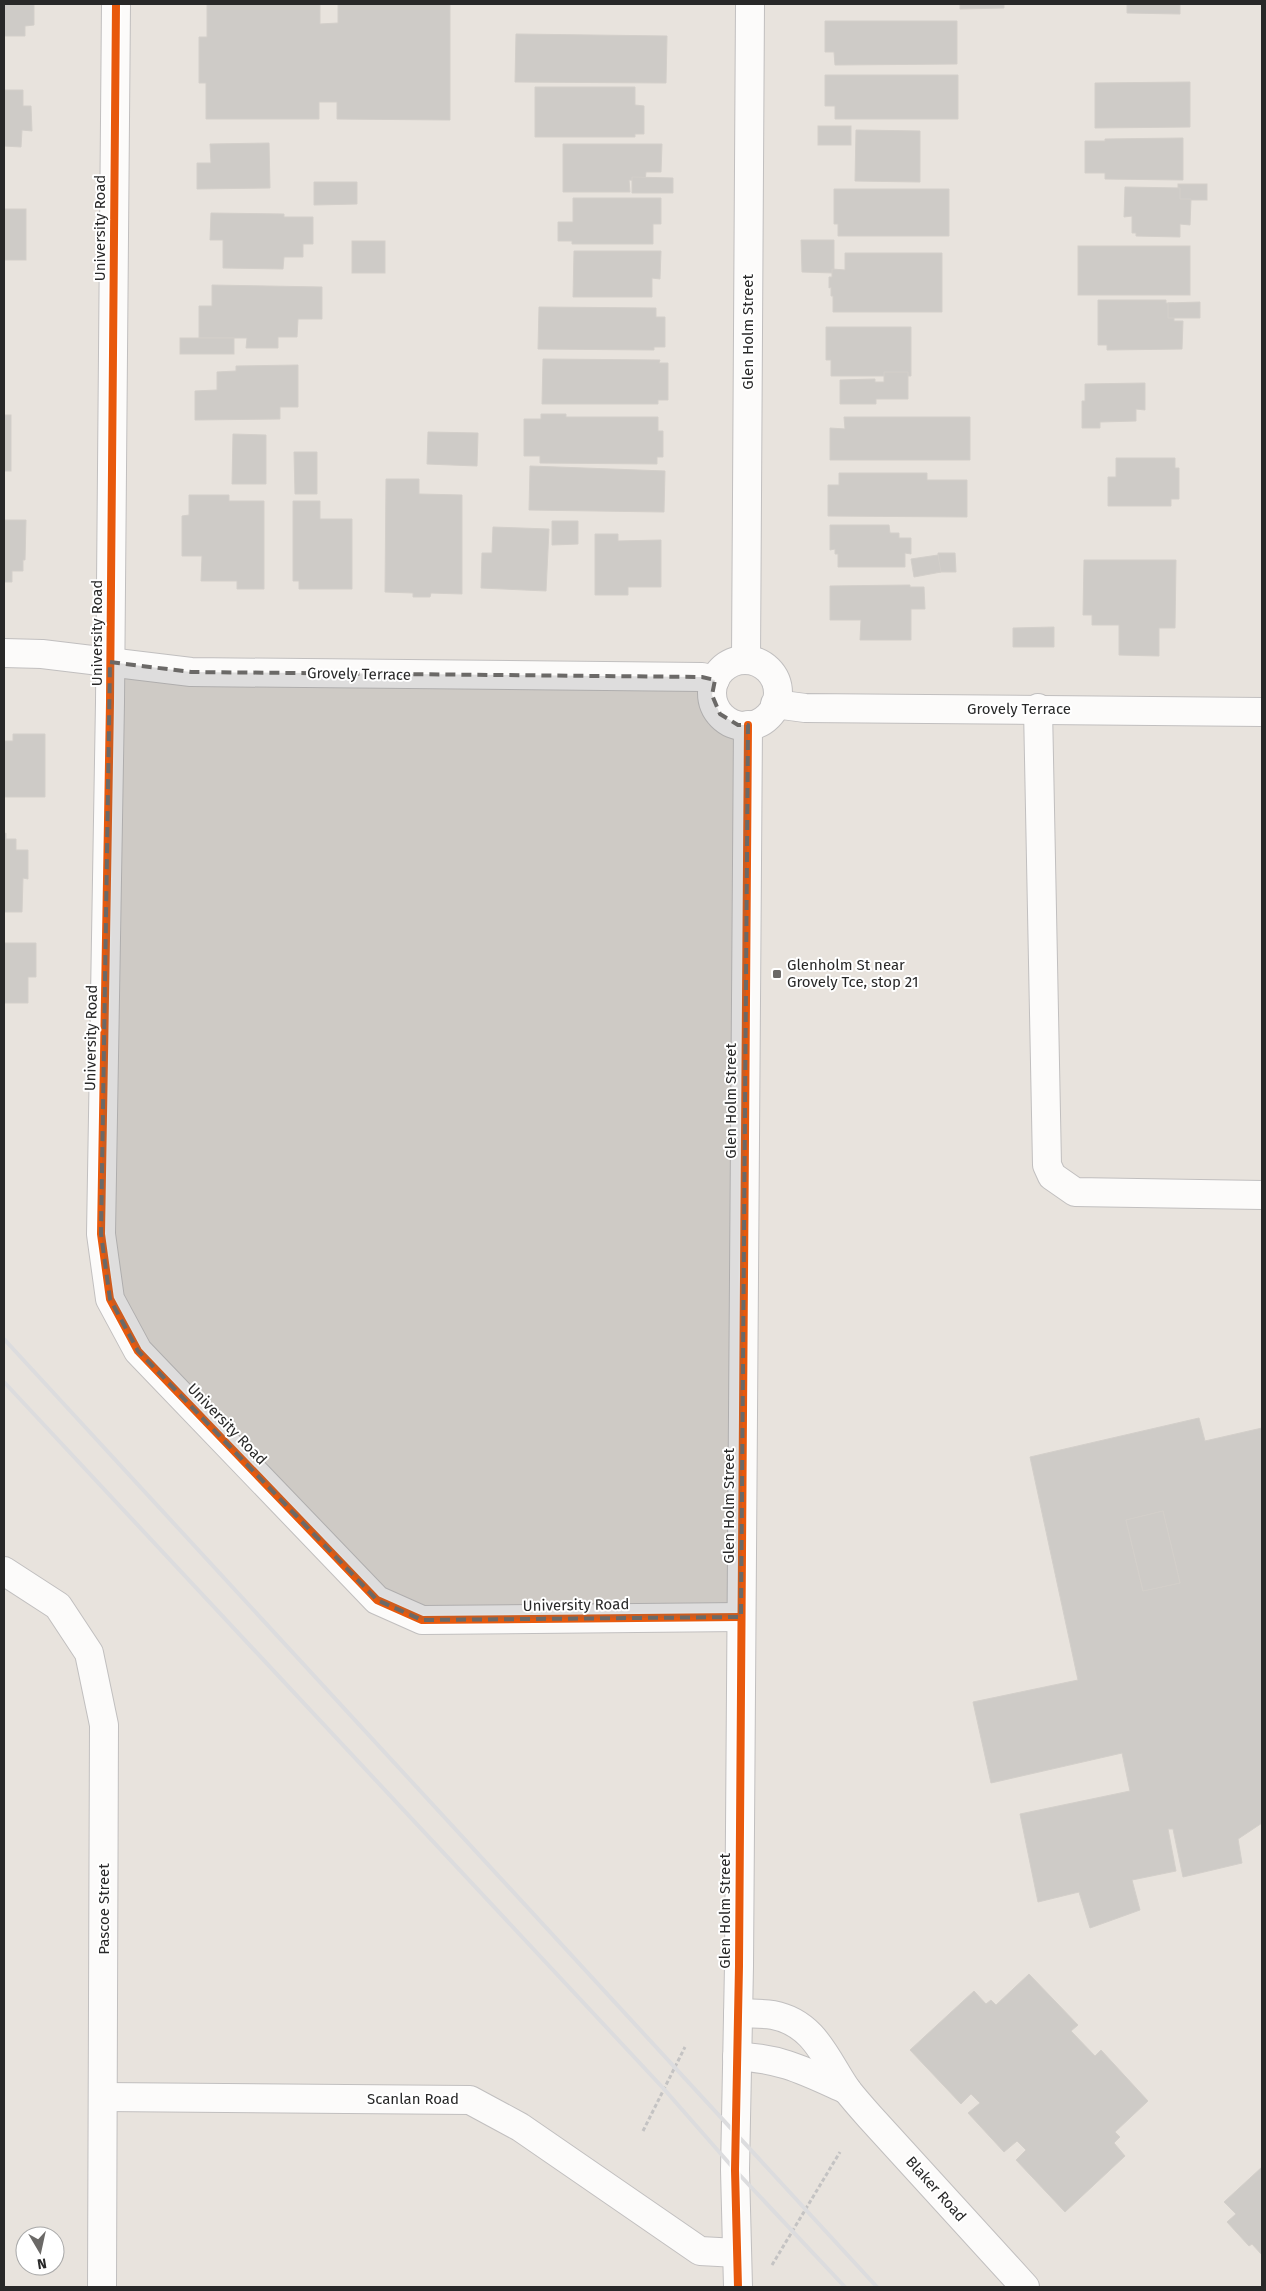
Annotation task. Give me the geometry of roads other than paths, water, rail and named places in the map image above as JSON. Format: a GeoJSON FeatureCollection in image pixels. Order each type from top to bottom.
{"type":"FeatureCollection","features":[{"type":"Feature","properties":{"kind":"street","name":"University Road"},"geometry":{"type":"LineString","coordinates":[[116,4],[110,662],[101,1234],[110,1299],[138,1351],[377,1600],[422,1620],[741,1617]]}},
{"type":"Feature","properties":{"kind":"street","name":"Glen Holm Street"},"geometry":{"type":"LineString","coordinates":[[746,660],[750,4]]}},
{"type":"Feature","properties":{"kind":"street","name":"Grovely Terrace"},"geometry":{"type":"LineString","coordinates":[[4,653],[42,654],[191,672],[702,677],[715,680]]}},
{"type":"Feature","properties":{"kind":"street"},"geometry":{"type":"LineString","coordinates":[[746,660],[758,662],[774,676],[778,687],[776,704],[767,717],[758,723],[738,725],[720,714],[715,705],[712,695],[715,680],[725,667],[735,662],[746,660]]}},
{"type":"Feature","properties":{"kind":"street","name":"Grovely Terrace"},"geometry":{"type":"LineString","coordinates":[[776,704],[805,708],[1038,708],[1262,712]]}},
{"type":"Feature","properties":{"kind":"street"},"geometry":{"type":"LineString","coordinates":[[1038,708],[1048,1165],[1052,1176],[1075,1192],[1262,1195]]}},
{"type":"Feature","properties":{"kind":"street","name":"Glen Holm Street"},"geometry":{"type":"LineString","coordinates":[[738,2287],[735,2170],[738,2013],[748,725]]}},
{"type":"Feature","properties":{"kind":"street","name":"Pascoe Street"},"geometry":{"type":"LineString","coordinates":[[4,1571],[58,1606],[89,1653],[104,1725],[102,2287]]}},
{"type":"Feature","properties":{"kind":"street","name":"Blaker Road"},"geometry":{"type":"LineString","coordinates":[[738,2013],[774,2015],[790,2021],[803,2029],[819,2044],[847,2090],[1025,2287]]}},
{"type":"Feature","properties":{"kind":"street","name":"Blaker Road"},"geometry":{"type":"LineString","coordinates":[[737,2057],[759,2057],[779,2061],[847,2090]]}},
{"type":"Feature","properties":{"kind":"street","name":"Scanlan Road"},"geometry":{"type":"LineString","coordinates":[[103,2097],[470,2100],[520,2127],[700,2251],[737,2252]]}},
{"type":"Feature","properties":{"kind":"railway"},"geometry":{"type":"LineString","coordinates":[[4,1339],[877,2287]]}},
{"type":"Feature","properties":{"kind":"railway"},"geometry":{"type":"LineString","coordinates":[[4,1382],[664,2089],[735,2170],[845,2287]]}},
{"type":"Feature","properties":{"kind":"place","name":"Glenholm St near Grovely Tce, stop 21"},"geometry":{"type":"Point","coordinates":[777,974]}}]}
